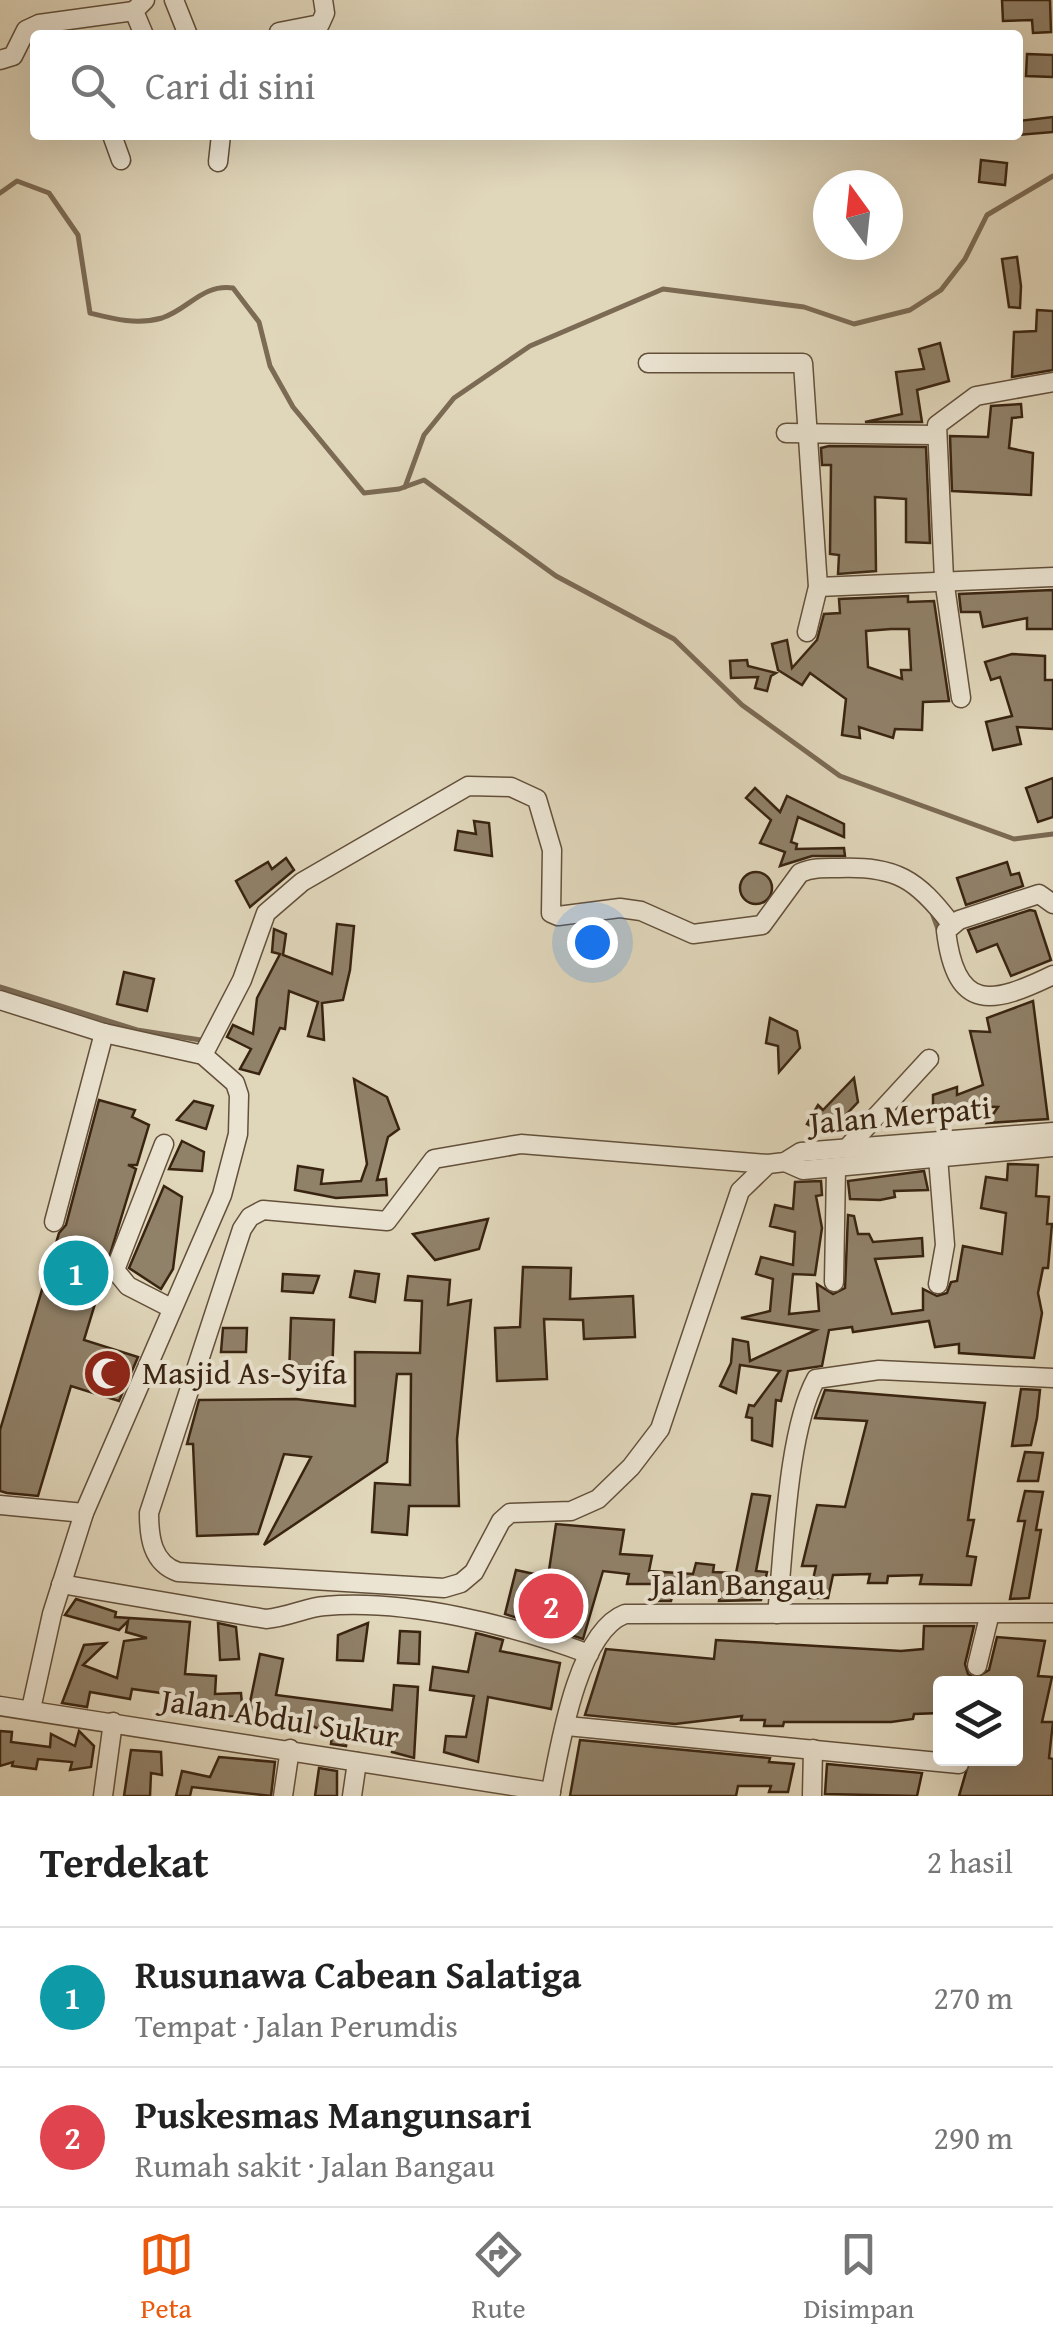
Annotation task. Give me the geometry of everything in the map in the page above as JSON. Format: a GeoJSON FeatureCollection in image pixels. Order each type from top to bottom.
{"type":"FeatureCollection","features":[{"type":"Feature","properties":{"kind":"street"},"geometry":{"type":"LineString","coordinates":[[174,0],[186,30]]}},
{"type":"Feature","properties":{"kind":"street"},"geometry":{"type":"LineString","coordinates":[[289,30],[320,24],[325,13],[322,0]]}},
{"type":"Feature","properties":{"kind":"street"},"geometry":{"type":"LineString","coordinates":[[0,60],[20,50],[26,30],[71,27],[139,5],[143,30]]}},
{"type":"Feature","properties":{"kind":"street"},"geometry":{"type":"LineString","coordinates":[[114,140],[121,160]]}},
{"type":"Feature","properties":{"kind":"street"},"geometry":{"type":"LineString","coordinates":[[218,162],[220,140]]}},
{"type":"Feature","properties":{"kind":"street"},"geometry":{"type":"LineString","coordinates":[[648,362],[803,363],[811,432],[818,587],[807,632]]}},
{"type":"Feature","properties":{"kind":"street"},"geometry":{"type":"LineString","coordinates":[[961,698],[944,580],[935,434],[943,418],[976,396],[1053,382]]}},
{"type":"Feature","properties":{"kind":"street"},"geometry":{"type":"LineString","coordinates":[[786,432],[935,434]]}},
{"type":"Feature","properties":{"kind":"street"},"geometry":{"type":"LineString","coordinates":[[818,587],[1053,577]]}},
{"type":"Feature","properties":{"kind":"street"},"geometry":{"type":"LineString","coordinates":[[208,1046],[242,980],[266,913],[320,871],[468,786],[511,787],[537,799],[552,850],[548,901],[551,912],[558,916],[620,908],[640,910],[693,934],[738,930],[762,925],[800,873],[873,867],[893,870],[931,898],[951,924]]}},
{"type":"Feature","properties":{"kind":"street"},"geometry":{"type":"LineString","coordinates":[[951,924],[1039,894],[1053,904]]}},
{"type":"Feature","properties":{"kind":"street"},"geometry":{"type":"LineString","coordinates":[[951,924],[946,938],[968,992],[979,998],[1000,997],[1053,975]]}},
{"type":"Feature","properties":{"kind":"street"},"geometry":{"type":"LineString","coordinates":[[0,1000],[104,1033],[208,1046],[235,1083],[239,1095],[238,1134],[222,1195],[84,1513],[61,1584],[31,1709]]}},
{"type":"Feature","properties":{"kind":"street"},"geometry":{"type":"LineString","coordinates":[[54,1222],[104,1033]]}},
{"type":"Feature","properties":{"kind":"street"},"geometry":{"type":"LineString","coordinates":[[847,1148],[929,1059]]}},
{"type":"Feature","properties":{"kind":"street","name":"Jalan Merpati"},"geometry":{"type":"LineString","coordinates":[[776,1163],[801,1152],[1053,1132]]}},
{"type":"Feature","properties":{"kind":"street"},"geometry":{"type":"LineString","coordinates":[[164,1144],[115,1270],[128,1286],[170,1308]]}},
{"type":"Feature","properties":{"kind":"street"},"geometry":{"type":"LineString","coordinates":[[520,1144],[776,1163],[740,1190],[660,1429],[632,1467],[598,1499],[571,1510],[510,1513],[501,1521],[474,1572],[461,1583],[444,1588],[178,1572],[160,1560],[151,1545],[149,1513],[242,1230],[250,1217],[263,1210],[388,1221],[434,1159],[520,1144]]}},
{"type":"Feature","properties":{"kind":"street","name":"Jalan Merpati"},"geometry":{"type":"LineString","coordinates":[[776,1163],[804,1170],[1053,1146]]}},
{"type":"Feature","properties":{"kind":"street"},"geometry":{"type":"LineString","coordinates":[[938,1157],[944,1245],[938,1284]]}},
{"type":"Feature","properties":{"kind":"street"},"geometry":{"type":"LineString","coordinates":[[834,1282],[836,1168]]}},
{"type":"Feature","properties":{"kind":"street"},"geometry":{"type":"LineString","coordinates":[[777,1614],[798,1445],[808,1394],[816,1380],[879,1370],[1053,1378]]}},
{"type":"Feature","properties":{"kind":"street"},"geometry":{"type":"LineString","coordinates":[[0,1505],[84,1513]]}},
{"type":"Feature","properties":{"kind":"street"},"geometry":{"type":"LineString","coordinates":[[61,1584],[266,1619],[300,1616],[328,1606],[436,1613],[554,1640],[589,1654]]}},
{"type":"Feature","properties":{"kind":"street","name":"Jalan Bangau"},"geometry":{"type":"LineString","coordinates":[[550,1794],[578,1677],[602,1632],[626,1614],[1053,1613]]}},
{"type":"Feature","properties":{"kind":"street"},"geometry":{"type":"LineString","coordinates":[[977,1666],[989,1616]]}},
{"type":"Feature","properties":{"kind":"street","name":"Jalan Abdul Sukur"},"geometry":{"type":"LineString","coordinates":[[0,1706],[290,1749],[550,1794]]}},
{"type":"Feature","properties":{"kind":"street"},"geometry":{"type":"LineString","coordinates":[[103,1796],[114,1722]]}},
{"type":"Feature","properties":{"kind":"street"},"geometry":{"type":"LineString","coordinates":[[567,1726],[933,1760]]}},
{"type":"Feature","properties":{"kind":"street"},"geometry":{"type":"LineString","coordinates":[[283,1796],[290,1749]]}},
{"type":"Feature","properties":{"kind":"street"},"geometry":{"type":"LineString","coordinates":[[812,1796],[813,1749]]}},
{"type":"Feature","properties":{"kind":"street"},"geometry":{"type":"LineString","coordinates":[[352,1796],[357,1762]]}},
{"type":"Feature","properties":{"kind":"building"},"geometry":{"type":"Polygon","coordinates":[[[1002,0],[1050,0],[1051,32],[1033,33],[1032,20],[1003,21],[1002,0]]]}},
{"type":"Feature","properties":{"kind":"building"},"geometry":{"type":"Polygon","coordinates":[[[1027,54],[1053,55],[1053,77],[1026,76],[1027,54]]]}},
{"type":"Feature","properties":{"kind":"building"},"geometry":{"type":"Polygon","coordinates":[[[1053,117],[1053,132],[1023,135],[1023,120],[1053,117]]]}},
{"type":"Feature","properties":{"kind":"building"},"geometry":{"type":"Polygon","coordinates":[[[981,160],[1007,163],[1005,185],[979,182],[981,160]]]}},
{"type":"Feature","properties":{"kind":"building"},"geometry":{"type":"Polygon","coordinates":[[[1017,257],[1020,308],[1009,307],[1002,259],[1017,257]]]}},
{"type":"Feature","properties":{"kind":"building"},"geometry":{"type":"Polygon","coordinates":[[[1037,310],[1053,311],[1053,370],[1012,377],[1014,332],[1036,331],[1037,310]]]}},
{"type":"Feature","properties":{"kind":"building"},"geometry":{"type":"Polygon","coordinates":[[[940,343],[949,381],[917,390],[922,422],[865,422],[902,414],[896,372],[924,369],[919,349],[940,343]]]}},
{"type":"Feature","properties":{"kind":"building"},"geometry":{"type":"Polygon","coordinates":[[[1021,404],[1022,417],[1012,418],[1009,448],[1033,453],[1031,495],[952,491],[950,436],[988,437],[991,406],[1021,404]]]}},
{"type":"Feature","properties":{"kind":"building"},"geometry":{"type":"Polygon","coordinates":[[[926,447],[930,543],[906,542],[906,499],[875,497],[876,571],[838,574],[839,555],[830,554],[831,465],[822,465],[821,448],[926,447]]]}},
{"type":"Feature","properties":{"kind":"building"},"geometry":{"type":"Polygon","coordinates":[[[1053,590],[1053,629],[1027,629],[1027,618],[983,627],[980,612],[961,612],[959,594],[1053,590]]]}},
{"type":"Feature","properties":{"kind":"building"},"geometry":{"type":"Polygon","coordinates":[[[908,596],[908,602],[934,601],[949,701],[923,702],[922,730],[895,729],[893,738],[859,727],[860,738],[842,735],[846,699],[810,673],[802,685],[778,670],[772,644],[787,640],[792,668],[817,640],[824,614],[840,613],[839,599],[908,596]],[[909,629],[866,631],[868,667],[902,679],[901,670],[911,670],[909,629]]]}},
{"type":"Feature","properties":{"kind":"building"},"geometry":{"type":"Polygon","coordinates":[[[1012,654],[1045,656],[1045,680],[1053,680],[1053,729],[1017,727],[1021,744],[993,750],[986,722],[1012,716],[1000,677],[991,680],[985,662],[1012,654]]]}},
{"type":"Feature","properties":{"kind":"building"},"geometry":{"type":"Polygon","coordinates":[[[747,660],[748,666],[776,673],[771,676],[767,691],[755,688],[758,677],[731,678],[730,661],[747,660]]]}},
{"type":"Feature","properties":{"kind":"building"},"geometry":{"type":"Polygon","coordinates":[[[1053,778],[1053,817],[1038,822],[1026,788],[1053,778]]]}},
{"type":"Feature","properties":{"kind":"building"},"geometry":{"type":"Polygon","coordinates":[[[755,788],[780,812],[787,796],[844,824],[844,837],[798,817],[791,842],[797,844],[796,849],[844,848],[845,856],[812,856],[780,866],[785,852],[760,843],[771,820],[746,798],[755,788]]]}},
{"type":"Feature","properties":{"kind":"building"},"geometry":{"type":"Polygon","coordinates":[[[474,821],[489,823],[492,856],[455,850],[458,831],[476,834],[474,821]]]}},
{"type":"Feature","properties":{"kind":"building"},"geometry":{"type":"Polygon","coordinates":[[[286,858],[294,870],[250,907],[236,881],[268,862],[272,869],[286,858]]]}},
{"type":"Feature","properties":{"kind":"building"},"geometry":{"type":"Polygon","coordinates":[[[1007,862],[1011,875],[1019,873],[1023,886],[966,905],[957,878],[1007,862]]]}},
{"type":"Feature","properties":{"kind":"building"},"geometry":{"type":"Polygon","coordinates":[[[756,872],[767,877],[772,888],[767,899],[756,904],[745,899],[740,888],[745,877],[756,872]]]}},
{"type":"Feature","properties":{"kind":"building"},"geometry":{"type":"Polygon","coordinates":[[[1035,911],[1051,960],[1011,976],[997,944],[977,952],[968,930],[1035,911]]]}},
{"type":"Feature","properties":{"kind":"building"},"geometry":{"type":"Polygon","coordinates":[[[337,924],[354,926],[350,970],[343,1000],[322,1003],[324,1040],[308,1036],[318,1002],[289,991],[285,1029],[280,1028],[259,1074],[240,1069],[251,1049],[227,1037],[233,1025],[253,1034],[257,998],[280,954],[272,952],[274,929],[286,934],[283,955],[332,974],[337,924]]]}},
{"type":"Feature","properties":{"kind":"building"},"geometry":{"type":"Polygon","coordinates":[[[124,972],[154,979],[147,1011],[117,1004],[124,972]]]}},
{"type":"Feature","properties":{"kind":"building"},"geometry":{"type":"Polygon","coordinates":[[[1033,1001],[1048,1119],[987,1123],[998,1107],[957,1106],[958,1113],[933,1113],[933,1095],[957,1087],[957,1095],[983,1085],[970,1031],[990,1032],[987,1018],[1033,1001]]]}},
{"type":"Feature","properties":{"kind":"building"},"geometry":{"type":"Polygon","coordinates":[[[770,1018],[797,1031],[800,1048],[779,1072],[778,1046],[766,1043],[770,1018]]]}},
{"type":"Feature","properties":{"kind":"building"},"geometry":{"type":"Polygon","coordinates":[[[854,1078],[858,1102],[840,1121],[837,1119],[822,1132],[807,1124],[818,1105],[823,1110],[854,1078]]]}},
{"type":"Feature","properties":{"kind":"building"},"geometry":{"type":"Polygon","coordinates":[[[354,1079],[387,1097],[399,1129],[388,1137],[377,1180],[386,1179],[387,1195],[336,1198],[295,1190],[298,1166],[323,1170],[321,1184],[361,1181],[367,1164],[354,1079]]]}},
{"type":"Feature","properties":{"kind":"building"},"geometry":{"type":"Polygon","coordinates":[[[99,1100],[135,1110],[132,1117],[149,1125],[137,1165],[128,1165],[136,1169],[84,1340],[138,1357],[119,1401],[71,1386],[38,1496],[7,1493],[0,1491],[0,1430],[59,1233],[66,1225],[99,1100]]]}},
{"type":"Feature","properties":{"kind":"building"},"geometry":{"type":"Polygon","coordinates":[[[194,1101],[213,1106],[206,1129],[177,1120],[194,1101]]]}},
{"type":"Feature","properties":{"kind":"building"},"geometry":{"type":"Polygon","coordinates":[[[182,1141],[204,1152],[202,1171],[169,1169],[182,1141]]]}},
{"type":"Feature","properties":{"kind":"building"},"geometry":{"type":"Polygon","coordinates":[[[1008,1164],[1038,1165],[1036,1196],[1049,1197],[1047,1224],[1052,1224],[1048,1268],[1043,1268],[1038,1293],[1042,1313],[1034,1358],[959,1353],[959,1344],[935,1347],[929,1321],[853,1332],[852,1327],[829,1330],[822,1366],[788,1371],[781,1401],[776,1400],[772,1446],[752,1440],[752,1418],[746,1417],[749,1405],[754,1406],[780,1371],[740,1365],[736,1393],[720,1386],[731,1363],[733,1339],[748,1342],[750,1361],[816,1330],[741,1318],[770,1311],[773,1279],[756,1274],[761,1257],[793,1265],[795,1232],[770,1226],[775,1205],[793,1209],[795,1182],[821,1181],[822,1195],[816,1196],[822,1228],[815,1275],[793,1274],[789,1314],[819,1311],[817,1284],[833,1294],[845,1288],[848,1215],[854,1216],[858,1234],[869,1234],[873,1242],[922,1238],[923,1256],[875,1259],[892,1314],[923,1310],[923,1289],[937,1296],[947,1293],[951,1282],[957,1281],[963,1246],[1002,1254],[1006,1213],[981,1208],[986,1177],[1007,1180],[1008,1164]]]}},
{"type":"Feature","properties":{"kind":"building"},"geometry":{"type":"Polygon","coordinates":[[[924,1171],[928,1190],[894,1191],[895,1197],[880,1200],[850,1199],[848,1181],[924,1171]]]}},
{"type":"Feature","properties":{"kind":"building"},"geometry":{"type":"Polygon","coordinates":[[[164,1186],[182,1197],[173,1269],[161,1289],[129,1268],[164,1186]]]}},
{"type":"Feature","properties":{"kind":"building"},"geometry":{"type":"Polygon","coordinates":[[[488,1219],[479,1249],[435,1260],[413,1234],[488,1219]]]}},
{"type":"Feature","properties":{"kind":"building"},"geometry":{"type":"Polygon","coordinates":[[[523,1267],[571,1268],[570,1299],[633,1296],[635,1337],[584,1339],[583,1320],[544,1319],[547,1379],[497,1381],[495,1328],[520,1327],[523,1267]]]}},
{"type":"Feature","properties":{"kind":"building"},"geometry":{"type":"Polygon","coordinates":[[[355,1271],[379,1274],[375,1302],[350,1297],[355,1271]]]}},
{"type":"Feature","properties":{"kind":"building"},"geometry":{"type":"Polygon","coordinates":[[[283,1274],[319,1276],[313,1293],[282,1291],[283,1274]]]}},
{"type":"Feature","properties":{"kind":"building"},"geometry":{"type":"Polygon","coordinates":[[[408,1276],[450,1280],[448,1305],[471,1300],[457,1439],[459,1506],[409,1506],[407,1535],[372,1532],[375,1483],[410,1485],[411,1374],[397,1374],[387,1462],[264,1545],[311,1457],[284,1454],[258,1534],[197,1536],[193,1444],[187,1444],[199,1400],[296,1399],[355,1406],[355,1352],[420,1353],[422,1301],[405,1300],[408,1276]]]}},
{"type":"Feature","properties":{"kind":"building"},"geometry":{"type":"Polygon","coordinates":[[[291,1318],[334,1320],[332,1378],[289,1376],[291,1318]]]}},
{"type":"Feature","properties":{"kind":"building"},"geometry":{"type":"Polygon","coordinates":[[[223,1328],[247,1328],[246,1352],[221,1352],[223,1328]]]}},
{"type":"Feature","properties":{"kind":"building"},"geometry":{"type":"Polygon","coordinates":[[[1021,1389],[1040,1390],[1037,1418],[1031,1445],[1012,1446],[1021,1389]]]}},
{"type":"Feature","properties":{"kind":"building"},"geometry":{"type":"Polygon","coordinates":[[[825,1390],[985,1403],[968,1520],[974,1520],[967,1556],[976,1557],[971,1585],[920,1584],[922,1575],[888,1576],[887,1583],[868,1583],[870,1574],[833,1575],[828,1598],[809,1598],[816,1566],[802,1566],[817,1505],[845,1507],[867,1421],[815,1418],[825,1390]]]}},
{"type":"Feature","properties":{"kind":"building"},"geometry":{"type":"Polygon","coordinates":[[[1025,1452],[1043,1453],[1038,1481],[1018,1481],[1025,1452]]]}},
{"type":"Feature","properties":{"kind":"building"},"geometry":{"type":"Polygon","coordinates":[[[1025,1491],[1043,1492],[1036,1530],[1041,1530],[1029,1598],[1010,1599],[1025,1521],[1018,1521],[1025,1491]]]}},
{"type":"Feature","properties":{"kind":"building"},"geometry":{"type":"Polygon","coordinates":[[[752,1494],[770,1496],[756,1571],[767,1572],[761,1600],[719,1601],[721,1592],[673,1593],[671,1601],[652,1601],[656,1584],[627,1584],[629,1574],[603,1571],[583,1639],[505,1614],[516,1570],[548,1577],[556,1524],[624,1530],[620,1554],[652,1556],[649,1571],[693,1574],[696,1563],[714,1565],[713,1572],[736,1573],[752,1494]]]}},
{"type":"Feature","properties":{"kind":"building"},"geometry":{"type":"Polygon","coordinates":[[[76,1599],[116,1612],[115,1617],[190,1622],[185,1674],[216,1676],[215,1694],[241,1693],[243,1717],[182,1714],[183,1696],[132,1689],[130,1699],[90,1692],[87,1707],[62,1703],[84,1645],[106,1643],[83,1665],[117,1678],[124,1641],[147,1638],[126,1632],[128,1621],[119,1630],[65,1615],[76,1599]]]}},
{"type":"Feature","properties":{"kind":"building"},"geometry":{"type":"Polygon","coordinates":[[[218,1623],[236,1627],[239,1659],[220,1660],[218,1623]]]}},
{"type":"Feature","properties":{"kind":"building"},"geometry":{"type":"Polygon","coordinates":[[[368,1623],[363,1661],[337,1660],[338,1635],[368,1623]]]}},
{"type":"Feature","properties":{"kind":"building"},"geometry":{"type":"Polygon","coordinates":[[[924,1626],[974,1626],[965,1664],[972,1676],[933,1676],[933,1713],[914,1714],[913,1719],[784,1722],[783,1726],[764,1726],[765,1720],[741,1720],[742,1716],[675,1724],[585,1715],[606,1649],[714,1659],[716,1640],[923,1649],[924,1626]]]}},
{"type":"Feature","properties":{"kind":"building"},"geometry":{"type":"Polygon","coordinates":[[[400,1631],[420,1632],[419,1664],[398,1663],[400,1631]]]}},
{"type":"Feature","properties":{"kind":"building"},"geometry":{"type":"Polygon","coordinates":[[[476,1633],[503,1640],[500,1651],[560,1663],[551,1709],[488,1697],[478,1762],[444,1752],[446,1736],[466,1737],[474,1696],[430,1690],[433,1667],[468,1672],[476,1633]]]}},
{"type":"Feature","properties":{"kind":"building"},"geometry":{"type":"Polygon","coordinates":[[[997,1637],[1045,1641],[1038,1676],[1052,1677],[1042,1722],[1053,1722],[1049,1758],[1053,1759],[1053,1796],[959,1796],[968,1766],[1023,1766],[1023,1676],[978,1676],[989,1670],[997,1637]]]}},
{"type":"Feature","properties":{"kind":"building"},"geometry":{"type":"Polygon","coordinates":[[[260,1654],[283,1659],[276,1695],[392,1710],[394,1685],[418,1687],[414,1758],[392,1752],[394,1736],[348,1730],[346,1746],[331,1744],[332,1735],[291,1716],[247,1717],[260,1654]]]}},
{"type":"Feature","properties":{"kind":"building"},"geometry":{"type":"Polygon","coordinates":[[[0,1731],[12,1732],[11,1742],[50,1747],[51,1734],[75,1746],[79,1731],[94,1746],[91,1767],[70,1770],[72,1762],[38,1759],[36,1769],[12,1766],[13,1762],[0,1766],[0,1731]]]}},
{"type":"Feature","properties":{"kind":"building"},"geometry":{"type":"Polygon","coordinates":[[[580,1740],[770,1758],[769,1762],[794,1764],[788,1792],[769,1792],[771,1786],[738,1786],[736,1796],[570,1796],[580,1740]]]}},
{"type":"Feature","properties":{"kind":"building"},"geometry":{"type":"Polygon","coordinates":[[[131,1750],[161,1752],[162,1775],[151,1773],[150,1796],[124,1796],[131,1750]]]}},
{"type":"Feature","properties":{"kind":"building"},"geometry":{"type":"Polygon","coordinates":[[[219,1757],[275,1762],[271,1796],[192,1787],[190,1796],[176,1796],[182,1771],[210,1777],[219,1757]]]}},
{"type":"Feature","properties":{"kind":"building"},"geometry":{"type":"Polygon","coordinates":[[[827,1764],[922,1773],[917,1796],[825,1794],[827,1764]]]}},
{"type":"Feature","properties":{"kind":"building"},"geometry":{"type":"Polygon","coordinates":[[[319,1768],[337,1771],[337,1796],[315,1796],[319,1768]]]}},
{"type":"Feature","properties":{"kind":"waterway"},"geometry":{"type":"LineString","coordinates":[[405,487],[424,435],[454,398],[530,346],[663,289],[804,307],[854,324],[910,310],[941,290],[965,259],[987,215],[1053,176]]}},
{"type":"Feature","properties":{"kind":"waterway"},"geometry":{"type":"LineString","coordinates":[[0,193],[17,181],[49,193],[78,235],[90,313],[153,320],[172,314],[204,293],[233,288],[259,322],[270,366],[293,407],[364,493],[399,489],[424,480],[556,576],[674,639],[742,705],[840,776],[1014,839],[1053,834]]}},
{"type":"Feature","properties":{"kind":"waterway"},"geometry":{"type":"LineString","coordinates":[[931,910],[939,932]]}},
{"type":"Feature","properties":{"kind":"waterway"},"geometry":{"type":"LineString","coordinates":[[0,987],[137,1030],[207,1041]]}},
{"type":"Feature","properties":{"kind":"place","name":"Rusunawa Cabean Salatiga"},"geometry":{"type":"Point","coordinates":[76,1273]}},
{"type":"Feature","properties":{"kind":"place","name":"Masjid As-Syifa"},"geometry":{"type":"Point","coordinates":[107,1373]}},
{"type":"Feature","properties":{"kind":"place","name":"Puskesmas Mangunsari"},"geometry":{"type":"Point","coordinates":[551,1606]}}]}
